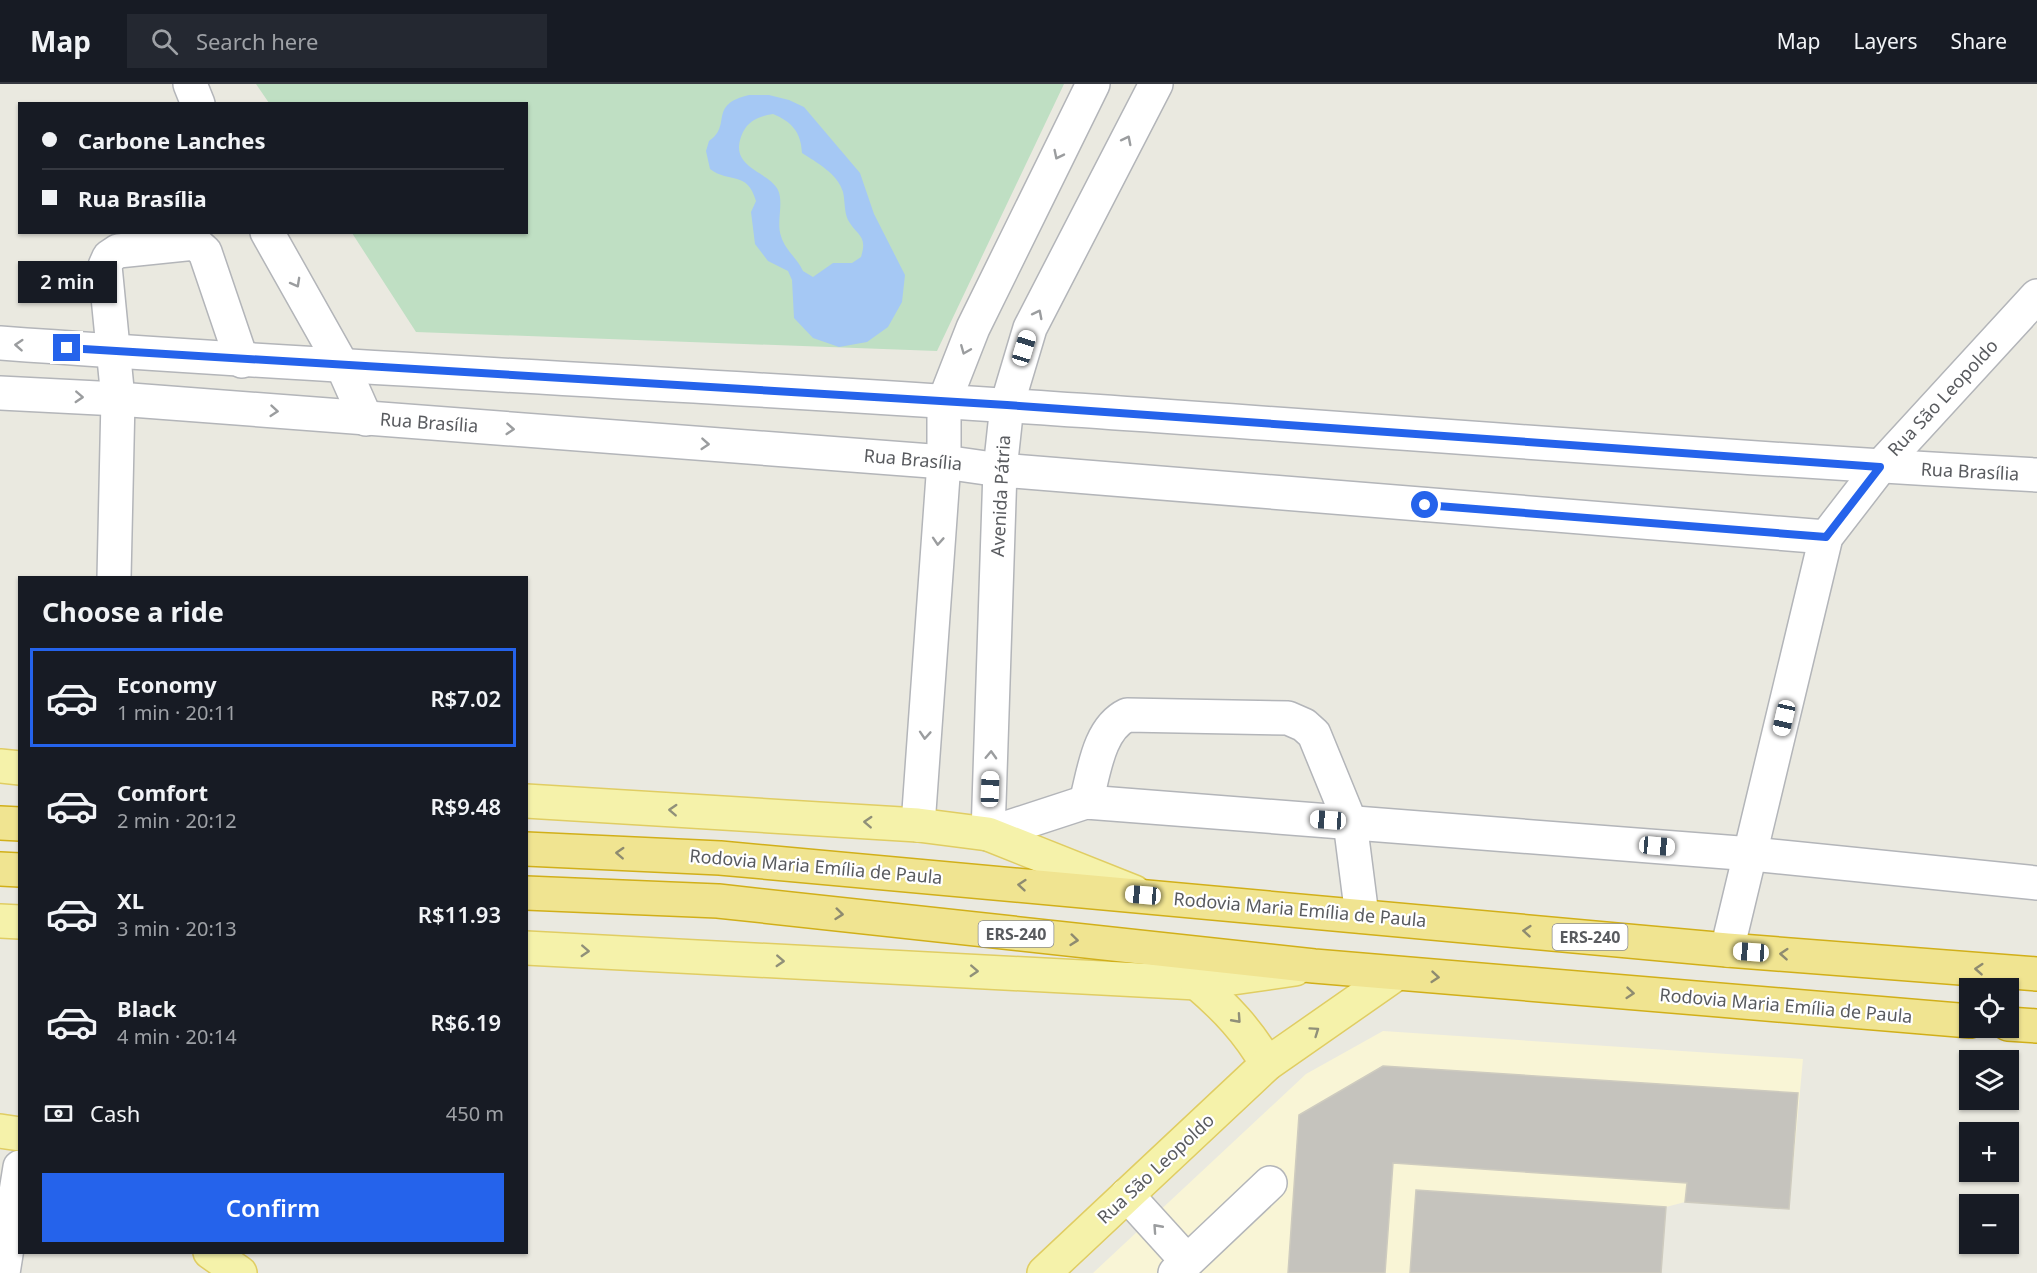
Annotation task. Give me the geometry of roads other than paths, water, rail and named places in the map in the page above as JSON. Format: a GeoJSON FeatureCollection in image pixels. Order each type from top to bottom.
{"type":"FeatureCollection","features":[{"type":"Feature","properties":{"kind":"highway"},"geometry":{"type":"LineString","coordinates":[[0,823],[18,824]]}},
{"type":"Feature","properties":{"kind":"highway","name":"Rodovia Maria Emília de Paula"},"geometry":{"type":"LineString","coordinates":[[528,849],[720,858],[1727,950],[2037,974]]}},
{"type":"Feature","properties":{"kind":"highway"},"geometry":{"type":"LineString","coordinates":[[0,869],[18,870]]}},
{"type":"Feature","properties":{"kind":"highway","name":"Rodovia Maria Emília de Paula"},"geometry":{"type":"LineString","coordinates":[[528,893],[718,901],[1396,974],[1959,1020]]}},
{"type":"Feature","properties":{"kind":"highway"},"geometry":{"type":"LineString","coordinates":[[2019,1025],[2037,1026]]}},
{"type":"Feature","properties":{"kind":"main road"},"geometry":{"type":"LineString","coordinates":[[0,766],[18,768]]}},
{"type":"Feature","properties":{"kind":"main road"},"geometry":{"type":"LineString","coordinates":[[528,801],[918,825],[988,834],[1143,895]]}},
{"type":"Feature","properties":{"kind":"main road"},"geometry":{"type":"LineString","coordinates":[[0,921],[18,922]]}},
{"type":"Feature","properties":{"kind":"main road"},"geometry":{"type":"LineString","coordinates":[[528,948],[1197,983],[1314,966]]}},
{"type":"Feature","properties":{"kind":"main road","name":"Rua São Leopoldo"},"geometry":{"type":"LineString","coordinates":[[1044,1273],[1267,1064],[1396,974]]}},
{"type":"Feature","properties":{"kind":"main road"},"geometry":{"type":"LineString","coordinates":[[1197,983],[1250,1034],[1267,1064]]}},
{"type":"Feature","properties":{"kind":"main road"},"geometry":{"type":"LineString","coordinates":[[0,1131],[18,1134]]}},
{"type":"Feature","properties":{"kind":"main road"},"geometry":{"type":"LineString","coordinates":[[213,1254],[240,1273]]}},
{"type":"Feature","properties":{"kind":"street"},"geometry":{"type":"LineString","coordinates":[[190,84],[197,102]]}},
{"type":"Feature","properties":{"kind":"street"},"geometry":{"type":"LineString","coordinates":[[918,825],[944,462],[944,402],[973,328],[1093,84]]}},
{"type":"Feature","properties":{"kind":"street","name":"Avenida Pátria"},"geometry":{"type":"LineString","coordinates":[[988,834],[1000,470],[1007,405],[1030,328],[1156,84]]}},
{"type":"Feature","properties":{"kind":"street"},"geometry":{"type":"LineString","coordinates":[[268,234],[343,367],[366,419]]}},
{"type":"Feature","properties":{"kind":"street"},"geometry":{"type":"LineString","coordinates":[[114,576],[118,399],[111,351],[105,266],[109,257],[117,251],[186,242],[195,243],[205,252],[242,361]]}},
{"type":"Feature","properties":{"kind":"street","name":"Rua São Leopoldo"},"geometry":{"type":"LineString","coordinates":[[1727,950],[1752,854],[1826,537],[1880,467],[2037,296]]}},
{"type":"Feature","properties":{"kind":"street","name":"Rua Brasília"},"geometry":{"type":"LineString","coordinates":[[0,343],[242,361],[1007,405],[1880,467],[2037,475]]}},
{"type":"Feature","properties":{"kind":"street","name":"Rua Brasília"},"geometry":{"type":"LineString","coordinates":[[0,393],[118,399],[944,462],[1000,470],[1826,537]]}},
{"type":"Feature","properties":{"kind":"street"},"geometry":{"type":"LineString","coordinates":[[1086,802],[1107,732],[1115,721],[1127,715],[1288,718],[1314,734],[1350,822],[1362,916]]}},
{"type":"Feature","properties":{"kind":"street"},"geometry":{"type":"LineString","coordinates":[[988,834],[1086,802],[1752,854],[2037,883]]}},
{"type":"Feature","properties":{"kind":"street"},"geometry":{"type":"LineString","coordinates":[[3,1273],[18,1179]]}},
{"type":"Feature","properties":{"kind":"street"},"geometry":{"type":"LineString","coordinates":[[1127,1195],[1193,1263],[1270,1183]]}},
{"type":"Feature","properties":{"kind":"water"},"geometry":{"type":"Polygon","coordinates":[[[749,95],[769,95],[804,107],[860,173],[874,214],[905,275],[902,302],[888,327],[867,342],[839,347],[813,338],[794,318],[792,280],[788,271],[768,261],[755,244],[751,212],[756,201],[752,191],[743,181],[710,169],[706,151],[709,141],[716,135],[724,110],[736,99],[749,95]],[[773,114],[768,115],[748,124],[739,144],[740,153],[750,167],[773,183],[778,190],[780,195],[779,225],[783,241],[803,271],[813,277],[833,263],[852,263],[861,257],[863,244],[861,236],[848,220],[840,186],[826,169],[802,153],[800,139],[794,129],[773,114]]]}}]}
